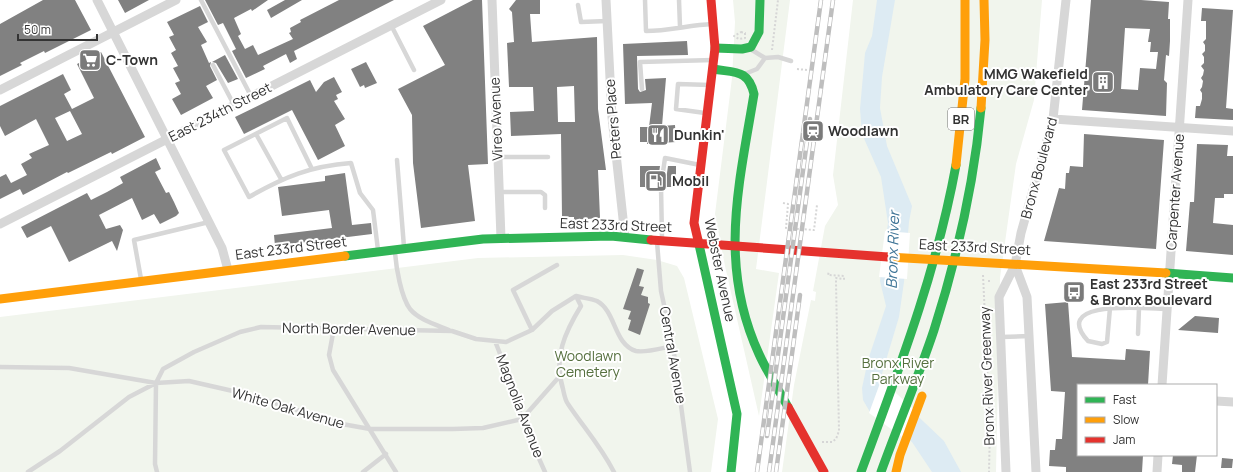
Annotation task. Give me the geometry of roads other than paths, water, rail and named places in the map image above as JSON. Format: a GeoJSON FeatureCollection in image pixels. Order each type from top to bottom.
{"type":"FeatureCollection","features":[{"type":"Feature","properties":{"kind":"main road","name":"Webster Avenue"},"geometry":{"type":"LineString","coordinates":[[711,0],[715,48],[694,212],[698,243],[737,414],[731,472]]}},
{"type":"Feature","properties":{"kind":"main road"},"geometry":{"type":"LineString","coordinates":[[715,48],[748,48],[756,41],[759,32],[760,0]]}},
{"type":"Feature","properties":{"kind":"main road","name":"BR"},"geometry":{"type":"LineString","coordinates":[[861,472],[895,382],[929,280],[952,184],[964,89],[966,51],[965,0]]}},
{"type":"Feature","properties":{"kind":"main road","name":"BR"},"geometry":{"type":"LineString","coordinates":[[881,472],[939,314],[959,238],[973,164],[981,106],[985,29],[984,0]]}},
{"type":"Feature","properties":{"kind":"main road"},"geometry":{"type":"LineString","coordinates":[[985,29],[989,0]]}},
{"type":"Feature","properties":{"kind":"main road"},"geometry":{"type":"LineString","coordinates":[[713,70],[743,74],[751,82],[754,94],[736,204],[734,238],[738,284],[747,322],[759,354],[824,472]]}},
{"type":"Feature","properties":{"kind":"main road","name":"East 233rd Street"},"geometry":{"type":"LineString","coordinates":[[0,299],[399,249],[501,238],[625,237],[724,246],[1233,278]]}},
{"type":"Feature","properties":{"kind":"main road"},"geometry":{"type":"LineString","coordinates":[[896,472],[922,396],[939,314]]}},
{"type":"Feature","properties":{"kind":"street"},"geometry":{"type":"LineString","coordinates":[[96,0],[224,252],[228,270]]}},
{"type":"Feature","properties":{"kind":"street"},"geometry":{"type":"LineString","coordinates":[[0,90],[176,0]]}},
{"type":"Feature","properties":{"kind":"street","name":"East 234th Street"},"geometry":{"type":"LineString","coordinates":[[0,224],[440,0]]}},
{"type":"Feature","properties":{"kind":"street","name":"Vireo Avenue"},"geometry":{"type":"LineString","coordinates":[[492,0],[501,238]]}},
{"type":"Feature","properties":{"kind":"street","name":"Peters Place"},"geometry":{"type":"LineString","coordinates":[[606,0],[612,117],[625,237]]}},
{"type":"Feature","properties":{"kind":"street","name":"Bronx Boulevard"},"geometry":{"type":"LineString","coordinates":[[1006,472],[999,296],[1015,264],[1021,233],[1053,119],[1066,0]]}},
{"type":"Feature","properties":{"kind":"street","name":"Carpenter Avenue"},"geometry":{"type":"LineString","coordinates":[[1162,384],[1188,0]]}},
{"type":"Feature","properties":{"kind":"street"},"geometry":{"type":"LineString","coordinates":[[1053,119],[1233,131]]}},
{"type":"Feature","properties":{"kind":"street"},"geometry":{"type":"LineString","coordinates":[[1015,264],[1027,297],[1036,472]]}},
{"type":"Feature","properties":{"kind":"street"},"geometry":{"type":"LineString","coordinates":[[1217,401],[1233,402]]}},
{"type":"Feature","properties":{"kind":"street"},"geometry":{"type":"LineString","coordinates":[[1157,472],[1158,456]]}},
{"type":"Feature","properties":{"kind":"lane"},"geometry":{"type":"LineString","coordinates":[[201,0],[251,96]]}},
{"type":"Feature","properties":{"kind":"lane"},"geometry":{"type":"LineString","coordinates":[[645,0],[646,31],[666,31],[680,27],[714,23]]}},
{"type":"Feature","properties":{"kind":"lane"},"geometry":{"type":"LineString","coordinates":[[679,0],[680,27]]}},
{"type":"Feature","properties":{"kind":"lane"},"geometry":{"type":"LineString","coordinates":[[578,5],[581,22],[607,21]]}},
{"type":"Feature","properties":{"kind":"lane"},"geometry":{"type":"LineString","coordinates":[[392,25],[414,70]]}},
{"type":"Feature","properties":{"kind":"lane"},"geometry":{"type":"LineString","coordinates":[[748,48],[765,58],[791,61]]}},
{"type":"Feature","properties":{"kind":"lane"},"geometry":{"type":"LineString","coordinates":[[743,74],[757,69],[765,58]]}},
{"type":"Feature","properties":{"kind":"lane"},"geometry":{"type":"LineString","coordinates":[[642,89],[640,62],[714,60]]}},
{"type":"Feature","properties":{"kind":"lane"},"geometry":{"type":"LineString","coordinates":[[213,65],[234,105]]}},
{"type":"Feature","properties":{"kind":"lane"},"geometry":{"type":"LineString","coordinates":[[707,113],[676,109],[678,84],[711,85]]}},
{"type":"Feature","properties":{"kind":"lane"},"geometry":{"type":"LineString","coordinates":[[312,169],[287,118],[224,150],[249,197],[281,179],[312,169],[324,165],[351,163],[360,193],[373,210],[378,252]]}},
{"type":"Feature","properties":{"kind":"lane"},"geometry":{"type":"LineString","coordinates":[[256,134],[281,179]]}},
{"type":"Feature","properties":{"kind":"lane"},"geometry":{"type":"LineString","coordinates":[[498,157],[548,157]]}},
{"type":"Feature","properties":{"kind":"lane","name":"Central Avenue"},"geometry":{"type":"LineString","coordinates":[[690,472],[673,346],[662,291],[659,239],[661,186],[665,158],[700,165]]}},
{"type":"Feature","properties":{"kind":"lane"},"geometry":{"type":"LineString","coordinates":[[397,160],[399,249],[396,268],[401,288],[410,309],[424,319],[452,331]]}},
{"type":"Feature","properties":{"kind":"lane"},"geometry":{"type":"LineString","coordinates":[[499,192],[541,192],[545,195],[545,208]]}},
{"type":"Feature","properties":{"kind":"lane"},"geometry":{"type":"LineString","coordinates":[[141,281],[134,240],[209,222]]}},
{"type":"Feature","properties":{"kind":"lane"},"geometry":{"type":"LineString","coordinates":[[532,330],[513,290],[557,265]]}},
{"type":"Feature","properties":{"kind":"lane"},"geometry":{"type":"LineString","coordinates":[[576,296],[597,302],[610,314],[628,347],[637,351],[673,346]]}},
{"type":"Feature","properties":{"kind":"lane"},"geometry":{"type":"LineString","coordinates":[[576,296],[581,306],[568,326],[559,355],[559,377],[567,402],[604,452],[614,472]]}},
{"type":"Feature","properties":{"kind":"lane","name":"North Border Avenue"},"geometry":{"type":"LineString","coordinates":[[156,383],[163,369],[194,352],[240,332],[261,327],[452,331],[476,339],[506,342],[532,330],[552,311],[576,296]]}},
{"type":"Feature","properties":{"kind":"lane"},"geometry":{"type":"LineString","coordinates":[[1110,308],[1107,342],[1102,344],[1088,341],[1080,330],[1080,323],[1084,316],[1090,312],[1110,308],[1168,309]]}},
{"type":"Feature","properties":{"kind":"lane"},"geometry":{"type":"LineString","coordinates":[[1138,334],[1139,308]]}},
{"type":"Feature","properties":{"kind":"lane"},"geometry":{"type":"LineString","coordinates":[[334,328],[329,355],[333,370],[396,472]]}},
{"type":"Feature","properties":{"kind":"lane"},"geometry":{"type":"LineString","coordinates":[[1001,337],[1030,336]]}},
{"type":"Feature","properties":{"kind":"lane","name":"Magnolia Avenue"},"geometry":{"type":"LineString","coordinates":[[495,341],[508,374],[522,418],[545,472]]}},
{"type":"Feature","properties":{"kind":"lane"},"geometry":{"type":"LineString","coordinates":[[0,367],[69,368],[156,383],[155,464],[157,472]]}},
{"type":"Feature","properties":{"kind":"lane"},"geometry":{"type":"LineString","coordinates":[[522,418],[559,377]]}},
{"type":"Feature","properties":{"kind":"lane","name":"White Oak Avenue"},"geometry":{"type":"LineString","coordinates":[[28,472],[60,451],[129,396],[156,383],[189,381],[246,394],[342,424],[370,429],[483,428],[522,418]]}},
{"type":"Feature","properties":{"kind":"lane"},"geometry":{"type":"LineString","coordinates":[[363,472],[386,454]]}},
{"type":"Feature","properties":{"kind":"water","name":"Bronx River"},"geometry":{"type":"Polygon","coordinates":[[[877,0],[895,0],[882,77],[880,108],[887,146],[912,206],[899,317],[881,377],[885,385],[944,441],[961,472],[932,472],[912,442],[870,412],[863,400],[862,388],[868,360],[886,306],[880,281],[888,223],[881,177],[862,134],[860,109],[865,53],[872,36],[877,0]]]}},
{"type":"Feature","properties":{"kind":"railway"},"geometry":{"type":"LineString","coordinates":[[757,472],[821,0]]}},
{"type":"Feature","properties":{"kind":"railway"},"geometry":{"type":"LineString","coordinates":[[769,472],[833,0]]}},
{"type":"Feature","properties":{"kind":"railway"},"geometry":{"type":"LineString","coordinates":[[767,436],[810,119]]}},
{"type":"Feature","properties":{"kind":"railway"},"geometry":{"type":"LineString","coordinates":[[776,472],[800,295]]}},
{"type":"Feature","properties":{"kind":"place","name":"C-Town"},"geometry":{"type":"Point","coordinates":[90,60]}},
{"type":"Feature","properties":{"kind":"place","name":"MMG Wakefield Ambulatory Care Center"},"geometry":{"type":"Point","coordinates":[1103,82]}},
{"type":"Feature","properties":{"kind":"place","name":"Woodlawn"},"geometry":{"type":"Point","coordinates":[813,131]}},
{"type":"Feature","properties":{"kind":"place","name":"Dunkin'"},"geometry":{"type":"Point","coordinates":[658,135]}},
{"type":"Feature","properties":{"kind":"place","name":"Mobil"},"geometry":{"type":"Point","coordinates":[656,181]}},
{"type":"Feature","properties":{"kind":"place","name":"East 233rd Street & Bronx Boulevard"},"geometry":{"type":"Point","coordinates":[1074,292]}},
{"type":"Feature","properties":{"kind":"park label","name":"Woodlawn Cemetery"},"geometry":{"type":"Point","coordinates":[588,364]}},
{"type":"Feature","properties":{"kind":"park label","name":"Bronx River Parkway"},"geometry":{"type":"Point","coordinates":[898,372]}}]}
